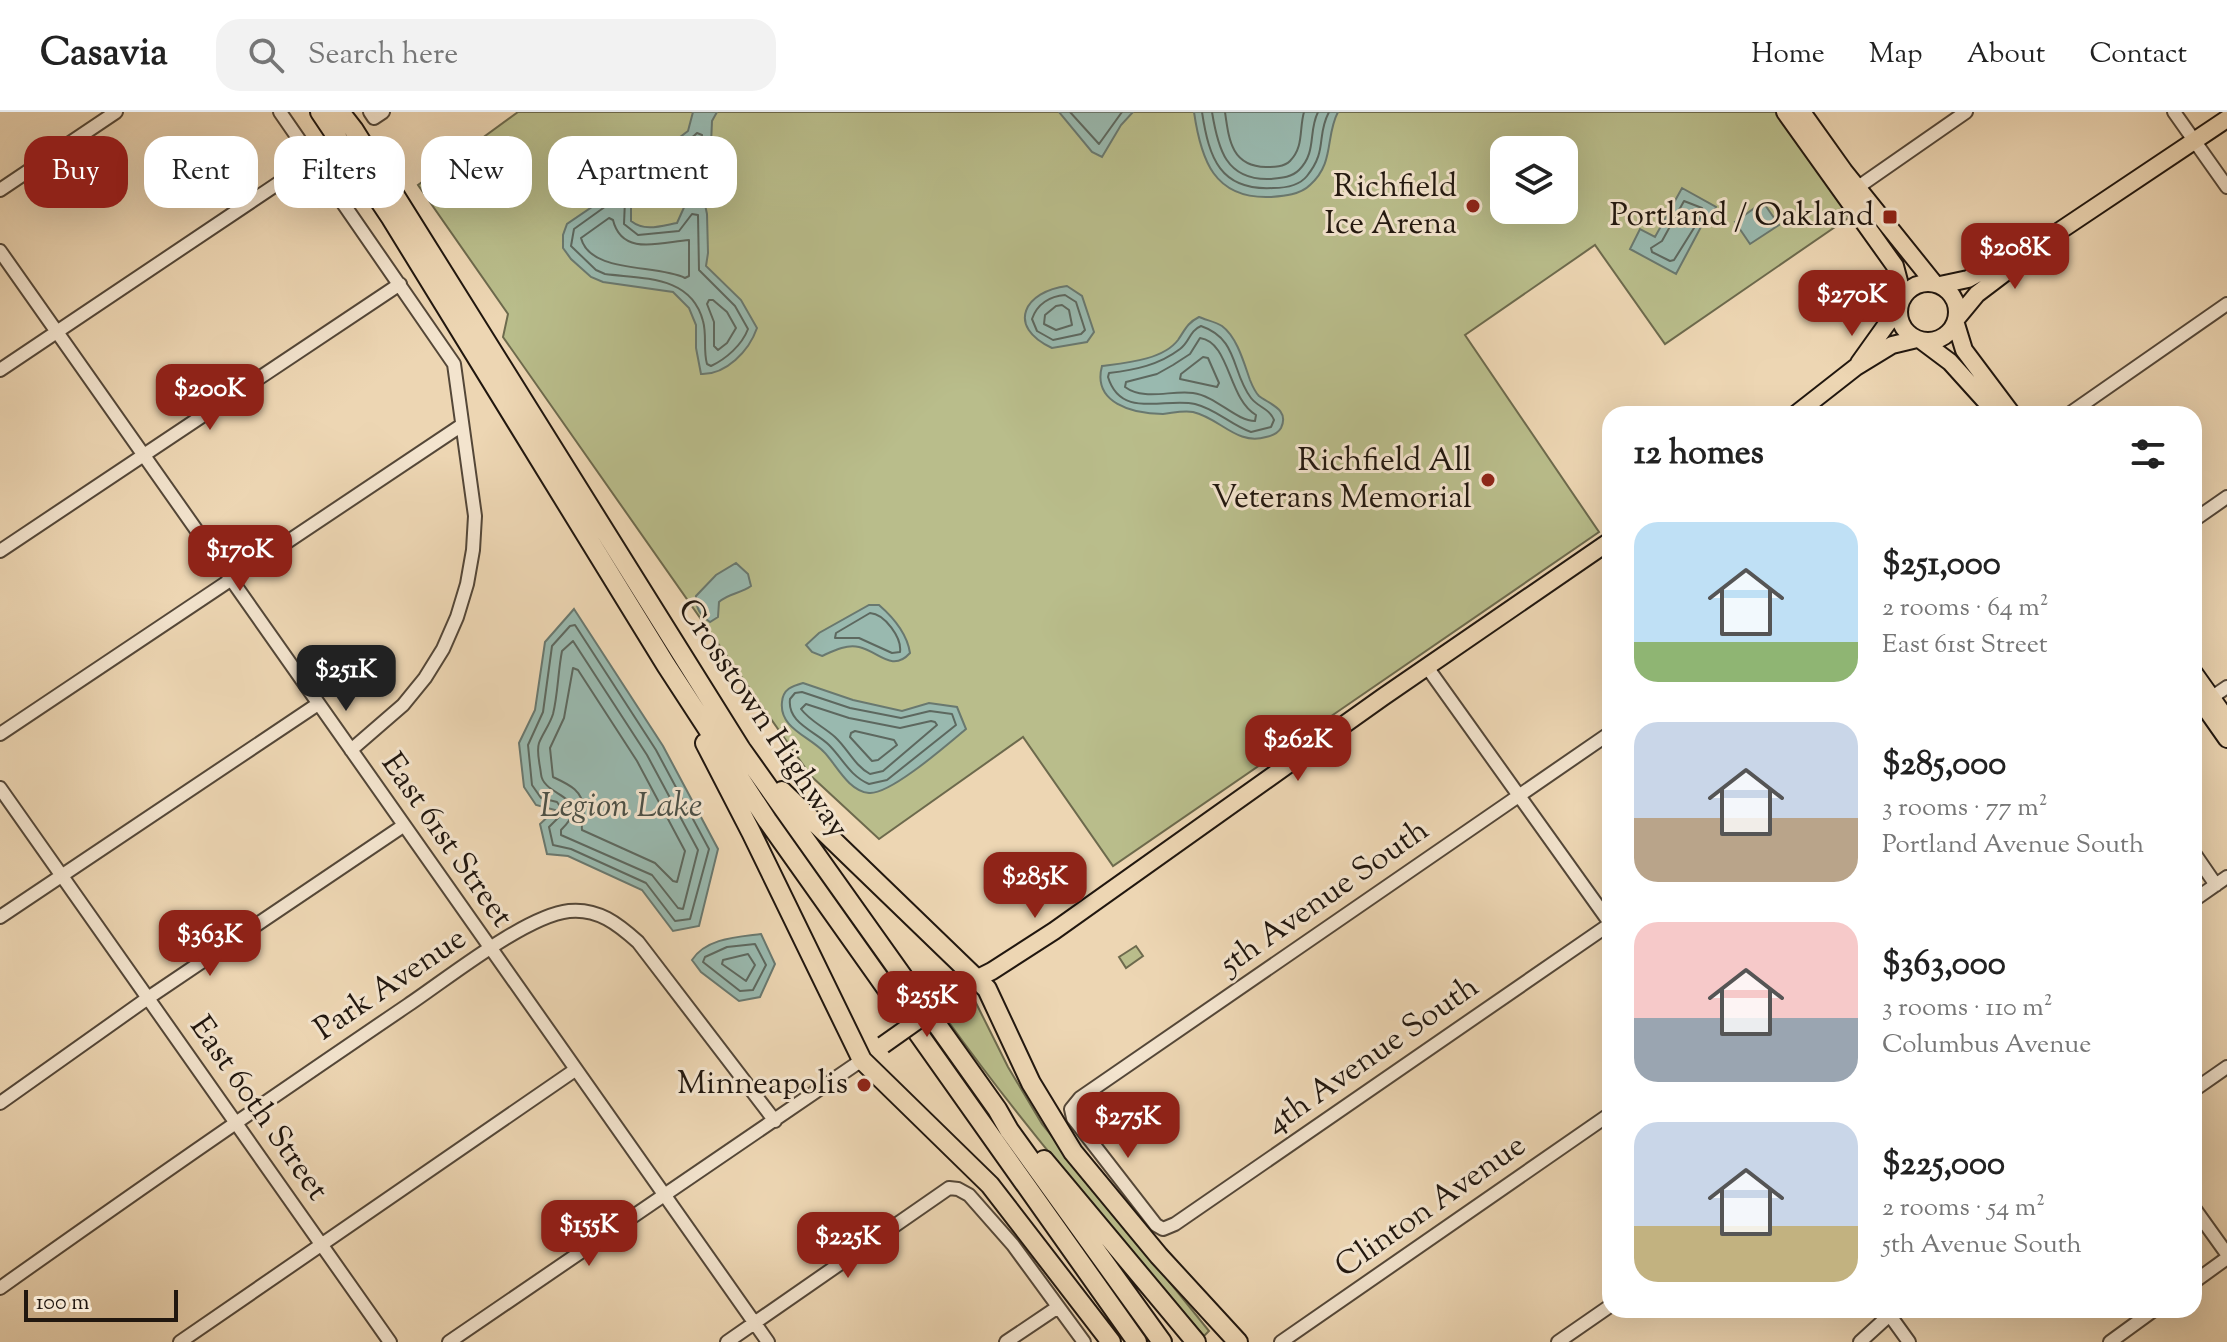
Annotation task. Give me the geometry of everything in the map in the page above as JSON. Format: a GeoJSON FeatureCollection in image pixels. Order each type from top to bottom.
{"type":"FeatureCollection","features":[{"type":"Feature","properties":{"kind":"highway","name":"Crosstown Highway"},"geometry":{"type":"LineString","coordinates":[[320,112],[400,232],[666,665],[767,820],[1137,1342]]}},
{"type":"Feature","properties":{"kind":"highway","name":"Crosstown Highway"},"geometry":{"type":"LineString","coordinates":[[340,112],[741,749],[1162,1342]]}},
{"type":"Feature","properties":{"kind":"highway"},"geometry":{"type":"LineString","coordinates":[[666,665],[758,845],[862,1060],[990,1185],[1111,1342]]}},
{"type":"Feature","properties":{"kind":"highway"},"geometry":{"type":"LineString","coordinates":[[741,749],[987,989],[1031,1083],[1073,1152],[1159,1256],[1238,1342]]}},
{"type":"Feature","properties":{"kind":"highway"},"geometry":{"type":"LineString","coordinates":[[997,1109],[1015,1126],[1196,1342]]}},
{"type":"Feature","properties":{"kind":"highway"},"geometry":{"type":"LineString","coordinates":[[1159,1256],[1225,1342]]}},
{"type":"Feature","properties":{"kind":"main road"},"geometry":{"type":"LineString","coordinates":[[1785,112],[1851,192],[1937,284],[1954,298],[1964,350],[2006,406]]}},
{"type":"Feature","properties":{"kind":"main road"},"geometry":{"type":"LineString","coordinates":[[1802,112],[1895,266],[1903,327],[1938,351],[1990,406]]}},
{"type":"Feature","properties":{"kind":"main road"},"geometry":{"type":"LineString","coordinates":[[1806,406],[1856,367],[1892,345],[1937,340],[1951,331],[1977,294],[2061,230],[2227,119]]}},
{"type":"Feature","properties":{"kind":"main road"},"geometry":{"type":"LineString","coordinates":[[1856,367],[1910,289],[1917,285],[1968,279],[2023,247],[2061,230]]}},
{"type":"Feature","properties":{"kind":"main road"},"geometry":{"type":"LineString","coordinates":[[862,1060],[976,979],[1054,931],[1602,547]]}},
{"type":"Feature","properties":{"kind":"main road"},"geometry":{"type":"LineString","coordinates":[[2203,698],[2227,720]]}},
{"type":"Feature","properties":{"kind":"main road"},"geometry":{"type":"LineString","coordinates":[[2203,698],[2227,739]]}},
{"type":"Feature","properties":{"kind":"street"},"geometry":{"type":"LineString","coordinates":[[0,190],[116,112]]}},
{"type":"Feature","properties":{"kind":"street"},"geometry":{"type":"LineString","coordinates":[[280,112],[296,136]]}},
{"type":"Feature","properties":{"kind":"street"},"geometry":{"type":"LineString","coordinates":[[1851,192],[1966,112]]}},
{"type":"Feature","properties":{"kind":"street"},"geometry":{"type":"LineString","coordinates":[[2174,112],[2227,187]]}},
{"type":"Feature","properties":{"kind":"street"},"geometry":{"type":"LineString","coordinates":[[0,370],[274,186]]}},
{"type":"Feature","properties":{"kind":"street"},"geometry":{"type":"LineString","coordinates":[[347,208],[454,364],[475,516],[467,584],[443,649],[425,678],[395,713],[351,750]]}},
{"type":"Feature","properties":{"kind":"street","name":"East 61st Street"},"geometry":{"type":"LineString","coordinates":[[0,251],[768,1342]]}},
{"type":"Feature","properties":{"kind":"street"},"geometry":{"type":"LineString","coordinates":[[0,551],[400,284]]}},
{"type":"Feature","properties":{"kind":"street"},"geometry":{"type":"LineString","coordinates":[[2080,406],[2227,304]]}},
{"type":"Feature","properties":{"kind":"street"},"geometry":{"type":"LineString","coordinates":[[0,734],[462,425]]}},
{"type":"Feature","properties":{"kind":"street"},"geometry":{"type":"LineString","coordinates":[[2202,514],[2227,497]]}},
{"type":"Feature","properties":{"kind":"street"},"geometry":{"type":"LineString","coordinates":[[1427,667],[1602,912]]}},
{"type":"Feature","properties":{"kind":"street"},"geometry":{"type":"LineString","coordinates":[[2203,698],[2227,687]]}},
{"type":"Feature","properties":{"kind":"street"},"geometry":{"type":"LineString","coordinates":[[0,917],[318,704]]}},
{"type":"Feature","properties":{"kind":"street","name":"5th Avenue South"},"geometry":{"type":"LineString","coordinates":[[1163,1229],[1156,1225],[1073,1118],[1071,1109],[1080,1098],[1602,738]]}},
{"type":"Feature","properties":{"kind":"street","name":"East 60th Street"},"geometry":{"type":"LineString","coordinates":[[0,788],[390,1342]]}},
{"type":"Feature","properties":{"kind":"street"},"geometry":{"type":"LineString","coordinates":[[0,1103],[148,998],[403,826]]}},
{"type":"Feature","properties":{"kind":"street"},"geometry":{"type":"LineString","coordinates":[[2202,865],[2216,885]]}},
{"type":"Feature","properties":{"kind":"street"},"geometry":{"type":"LineString","coordinates":[[2202,895],[2227,877]]}},
{"type":"Feature","properties":{"kind":"street","name":"Park Avenue"},"geometry":{"type":"LineString","coordinates":[[0,1288],[235,1122],[490,950],[526,927],[571,911],[593,913],[614,920],[638,942],[775,1121]]}},
{"type":"Feature","properties":{"kind":"street","name":"4th Avenue South"},"geometry":{"type":"LineString","coordinates":[[1163,1229],[1175,1224],[1602,929]]}},
{"type":"Feature","properties":{"kind":"street"},"geometry":{"type":"LineString","coordinates":[[449,1342],[862,1060]]}},
{"type":"Feature","properties":{"kind":"street"},"geometry":{"type":"LineString","coordinates":[[2202,1084],[2227,1067]]}},
{"type":"Feature","properties":{"kind":"street"},"geometry":{"type":"LineString","coordinates":[[180,1342],[575,1070]]}},
{"type":"Feature","properties":{"kind":"street","name":"Clinton Avenue"},"geometry":{"type":"LineString","coordinates":[[1281,1342],[1602,1120]]}},
{"type":"Feature","properties":{"kind":"street"},"geometry":{"type":"LineString","coordinates":[[727,1342],[949,1188],[969,1195],[1013,1245],[1084,1342]]}},
{"type":"Feature","properties":{"kind":"street"},"geometry":{"type":"LineString","coordinates":[[2202,1220],[2227,1256],[2202,1276]]}},
{"type":"Feature","properties":{"kind":"street"},"geometry":{"type":"LineString","coordinates":[[1006,1342],[1058,1307]]}},
{"type":"Feature","properties":{"kind":"street"},"geometry":{"type":"LineString","coordinates":[[1558,1342],[1602,1312]]}},
{"type":"Feature","properties":{"kind":"street"},"geometry":{"type":"LineString","coordinates":[[1860,1342],[1885,1318]]}},
{"type":"Feature","properties":{"kind":"street"},"geometry":{"type":"LineString","coordinates":[[1895,1318],[1909,1342]]}},
{"type":"Feature","properties":{"kind":"street"},"geometry":{"type":"LineString","coordinates":[[2110,1342],[2143,1318]]}},
{"type":"Feature","properties":{"kind":"green space"},"geometry":{"type":"Polygon","coordinates":[[[518,112],[1778,112],[1851,216],[1665,344],[1595,245],[1465,335],[1599,532],[1113,866],[1023,737],[879,839],[811,776],[503,337],[508,314],[434,208],[532,208],[532,136],[485,136],[518,112]]]}},
{"type":"Feature","properties":{"kind":"green space"},"geometry":{"type":"Polygon","coordinates":[[[1136,946],[1143,956],[1126,968],[1119,957],[1136,946]]]}},
{"type":"Feature","properties":{"kind":"green space"},"geometry":{"type":"Polygon","coordinates":[[[975,1001],[1008,1067],[1042,1124],[1209,1331],[1204,1336],[1041,1142],[948,1021],[975,1001]]]}},
{"type":"Feature","properties":{"kind":"water"},"geometry":{"type":"Polygon","coordinates":[[[693,112],[717,112],[712,121],[711,136],[681,136],[688,131],[693,112]]]}},
{"type":"Feature","properties":{"kind":"water"},"geometry":{"type":"Polygon","coordinates":[[[1059,112],[1133,112],[1121,125],[1102,157],[1092,152],[1059,112]]]}},
{"type":"Feature","properties":{"kind":"water"},"geometry":{"type":"Polygon","coordinates":[[[1194,112],[1338,112],[1318,177],[1301,191],[1270,197],[1251,196],[1223,184],[1206,161],[1194,112]]]}},
{"type":"Feature","properties":{"kind":"water"},"geometry":{"type":"Polygon","coordinates":[[[1682,188],[1716,207],[1705,226],[1702,225],[1676,274],[1630,249],[1640,229],[1655,237],[1682,188]]]}},
{"type":"Feature","properties":{"kind":"water"},"geometry":{"type":"Polygon","coordinates":[[[1763,202],[1779,225],[1750,244],[1735,222],[1763,202]]]}},
{"type":"Feature","properties":{"kind":"water"},"geometry":{"type":"Polygon","coordinates":[[[590,208],[631,208],[631,221],[647,227],[659,227],[677,223],[684,208],[706,208],[706,266],[741,300],[757,328],[748,345],[728,366],[701,374],[696,325],[689,308],[673,292],[603,282],[591,277],[563,248],[567,224],[590,208]]]}},
{"type":"Feature","properties":{"kind":"water"},"geometry":{"type":"Polygon","coordinates":[[[1067,286],[1082,296],[1094,332],[1087,342],[1052,348],[1029,330],[1026,311],[1040,295],[1067,286]]]}},
{"type":"Feature","properties":{"kind":"water"},"geometry":{"type":"Polygon","coordinates":[[[1199,317],[1222,326],[1232,337],[1256,393],[1283,416],[1281,428],[1276,433],[1256,439],[1246,438],[1193,412],[1139,412],[1118,404],[1103,389],[1102,366],[1163,352],[1199,317]]]}},
{"type":"Feature","properties":{"kind":"water"},"geometry":{"type":"Polygon","coordinates":[[[736,563],[748,574],[751,586],[719,602],[718,617],[710,622],[699,611],[696,596],[716,575],[736,563]]]}},
{"type":"Feature","properties":{"kind":"water"},"geometry":{"type":"Polygon","coordinates":[[[869,605],[879,605],[899,626],[910,653],[903,659],[891,661],[854,646],[822,656],[806,645],[819,633],[869,605]]]}},
{"type":"Feature","properties":{"kind":"water","name":"Legion Lake"},"geometry":{"type":"Polygon","coordinates":[[[574,609],[663,746],[718,849],[699,926],[673,931],[642,890],[568,856],[547,854],[540,824],[555,810],[536,805],[524,787],[519,743],[535,710],[545,642],[574,609]]]}},
{"type":"Feature","properties":{"kind":"water"},"geometry":{"type":"Polygon","coordinates":[[[803,683],[853,700],[902,711],[929,703],[957,707],[966,729],[919,767],[890,786],[869,793],[849,782],[818,746],[785,719],[782,711],[784,694],[803,683]]]}},
{"type":"Feature","properties":{"kind":"water"},"geometry":{"type":"Polygon","coordinates":[[[761,934],[775,964],[760,997],[739,1001],[701,972],[692,960],[714,943],[761,934]]]}},
{"type":"Feature","properties":{"kind":"place","name":"Richfield Ice Arena"},"geometry":{"type":"Point","coordinates":[1473,206]}},
{"type":"Feature","properties":{"kind":"place","name":"Portland / Oakland"},"geometry":{"type":"Point","coordinates":[1890,217]}},
{"type":"Feature","properties":{"kind":"place","name":"Richfield All Veterans Memorial"},"geometry":{"type":"Point","coordinates":[1488,480]}},
{"type":"Feature","properties":{"kind":"place","name":"Minneapolis"},"geometry":{"type":"Point","coordinates":[864,1085]}}]}
